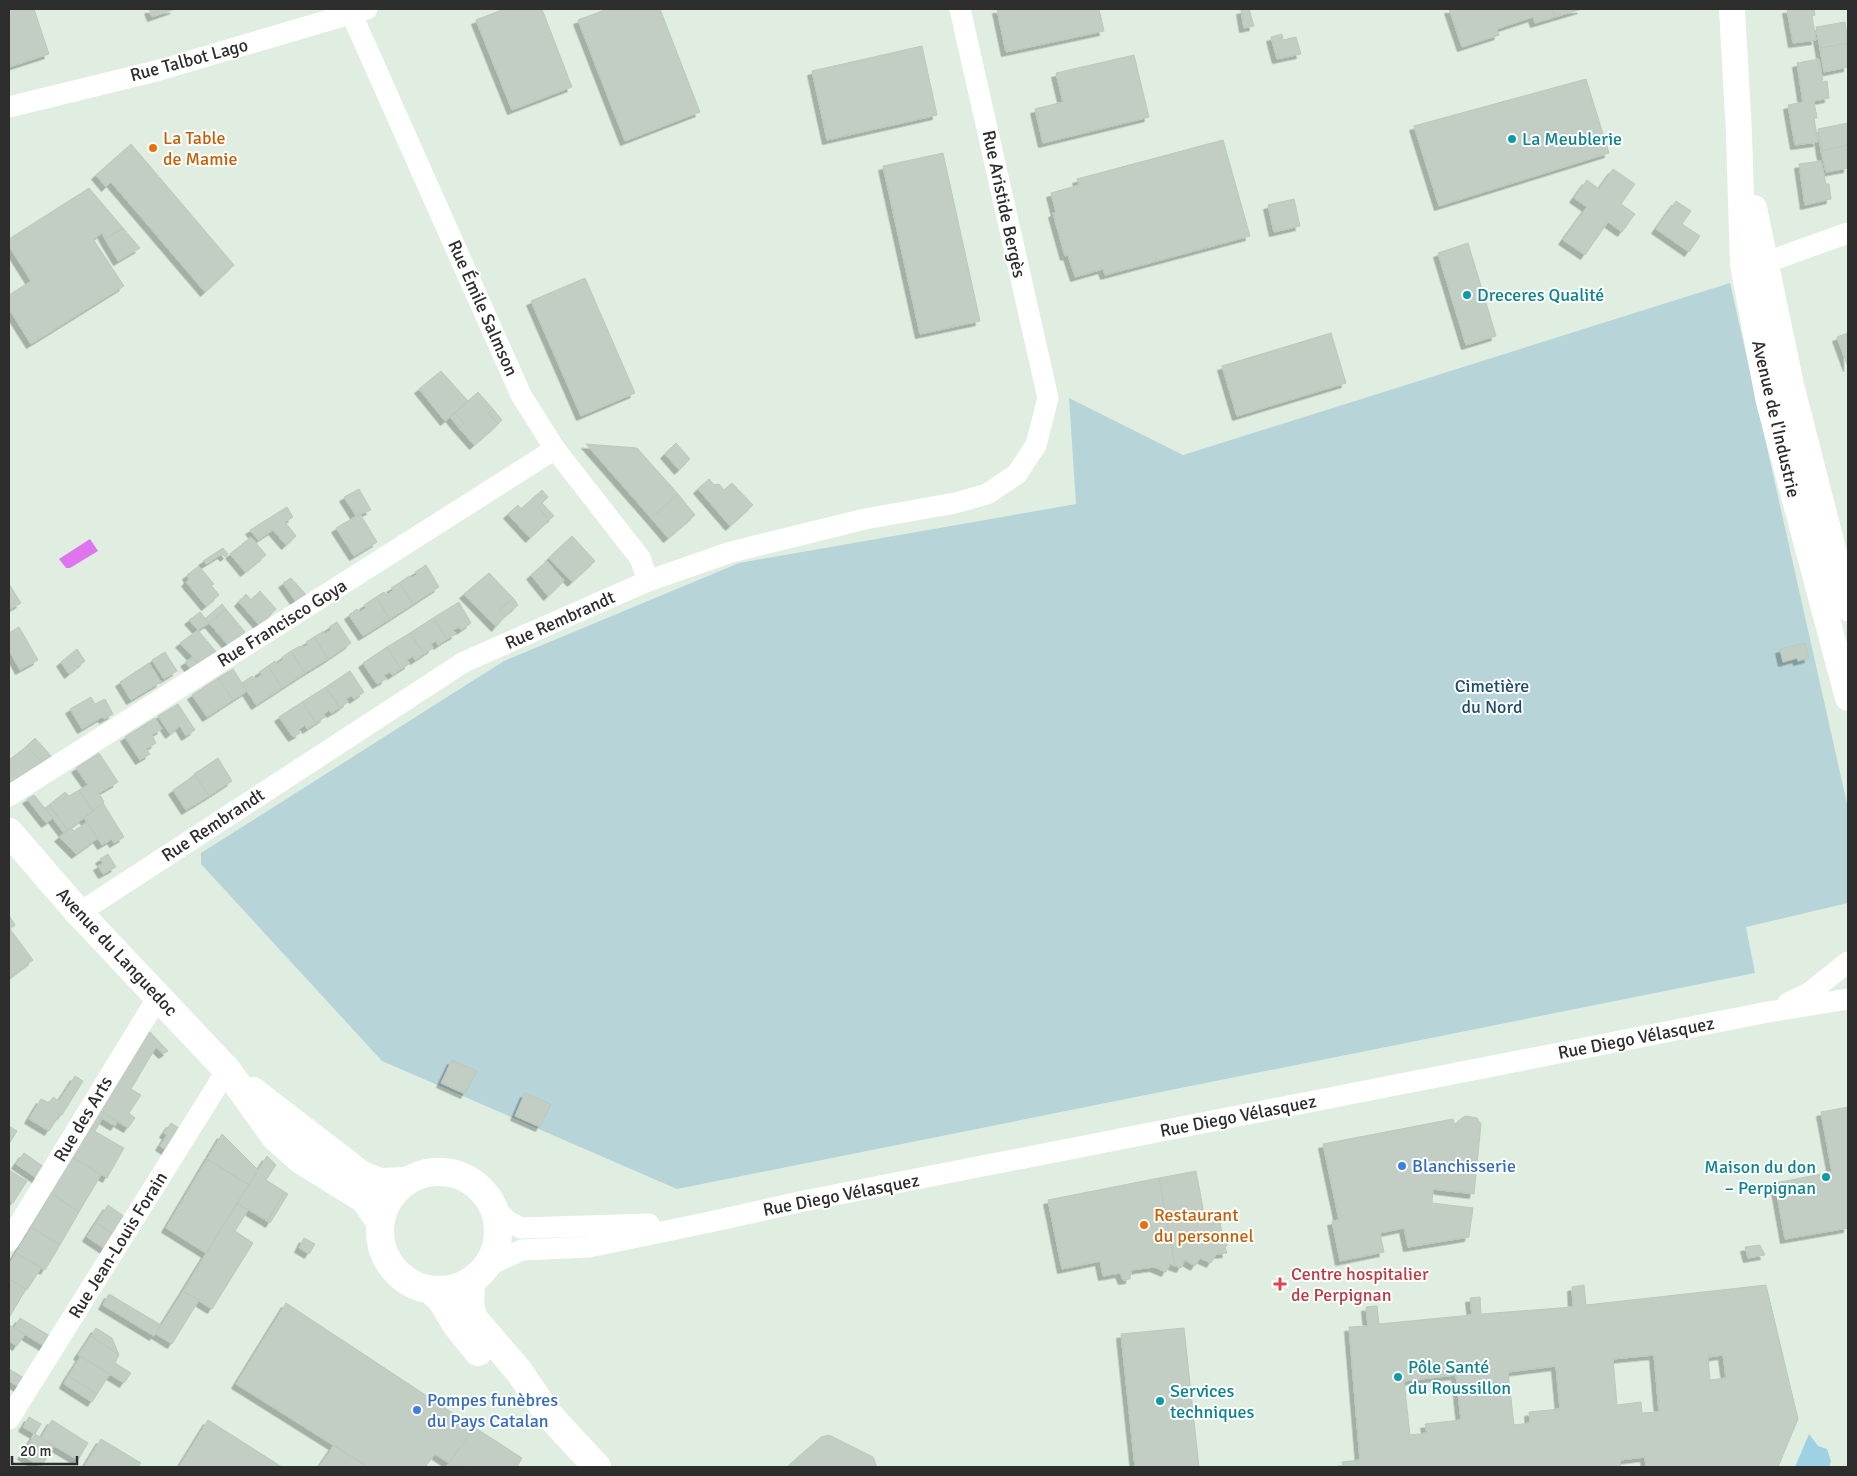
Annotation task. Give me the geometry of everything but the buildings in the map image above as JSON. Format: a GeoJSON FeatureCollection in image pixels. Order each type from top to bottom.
{"type":"FeatureCollection","features":[{"type":"Feature","properties":{"kind":"main road","name":"Avenue du Languedoc"},"geometry":{"type":"LineString","coordinates":[[9,832],[79,913],[227,1070],[313,1139],[362,1174],[380,1182],[407,1181]]}},
{"type":"Feature","properties":{"kind":"main road","name":"Avenue du Languedoc"},"geometry":{"type":"LineString","coordinates":[[227,1070],[276,1138],[300,1160],[364,1199],[380,1222]]}},
{"type":"Feature","properties":{"kind":"main road"},"geometry":{"type":"LineString","coordinates":[[479,1274],[459,1288],[444,1290],[431,1290],[415,1286],[402,1278],[392,1267],[384,1253],[380,1238],[380,1222],[385,1206],[394,1192],[407,1181],[425,1173],[445,1171],[464,1176],[478,1185],[488,1196],[496,1210],[499,1230],[496,1249],[479,1274],[470,1305],[474,1319],[518,1370],[548,1414],[597,1467]]}},
{"type":"Feature","properties":{"kind":"main road"},"geometry":{"type":"LineString","coordinates":[[431,1290],[442,1301],[457,1326],[494,1370],[514,1391],[548,1414]]}},
{"type":"Feature","properties":{"kind":"street","name":"Rue Aristide Bergès"},"geometry":{"type":"LineString","coordinates":[[960,9],[1048,398]]}},
{"type":"Feature","properties":{"kind":"street","name":"Avenue de l'Industrie"},"geometry":{"type":"LineString","coordinates":[[1732,9],[1739,134],[1769,402],[1804,484],[1848,608]]}},
{"type":"Feature","properties":{"kind":"street","name":"Rue Talbot Lago"},"geometry":{"type":"LineString","coordinates":[[9,107],[156,70],[359,12]]}},
{"type":"Feature","properties":{"kind":"street","name":"Rue Émile Salmson"},"geometry":{"type":"LineString","coordinates":[[359,12],[521,395],[555,449],[640,558],[648,581]]}},
{"type":"Feature","properties":{"kind":"street"},"geometry":{"type":"LineString","coordinates":[[1754,262],[1778,258],[1848,233]]}},
{"type":"Feature","properties":{"kind":"street","name":"Rue Rembrandt"},"geometry":{"type":"LineString","coordinates":[[79,913],[464,662],[648,581],[731,552],[865,519],[955,503],[987,494],[1017,474],[1036,445],[1048,398]]}},
{"type":"Feature","properties":{"kind":"street","name":"Rue Francisco Goya"},"geometry":{"type":"LineString","coordinates":[[9,796],[555,449]]}},
{"type":"Feature","properties":{"kind":"street","name":"Avenue de l'Industrie"},"geometry":{"type":"LineString","coordinates":[[1804,484],[1848,698]]}},
{"type":"Feature","properties":{"kind":"street","name":"Rue Diego Vélasquez"},"geometry":{"type":"LineString","coordinates":[[1768,1012],[1809,993],[1848,962]]}},
{"type":"Feature","properties":{"kind":"street","name":"Rue des Arts"},"geometry":{"type":"LineString","coordinates":[[9,1241],[158,998]]}},
{"type":"Feature","properties":{"kind":"street","name":"Rue Diego Vélasquez"},"geometry":{"type":"LineString","coordinates":[[479,1274],[522,1250],[590,1247],[804,1200],[1768,1012],[1848,999]]}},
{"type":"Feature","properties":{"kind":"street","name":"Rue Jean-Louis Forain"},"geometry":{"type":"LineString","coordinates":[[9,1419],[227,1070]]}},
{"type":"Feature","properties":{"kind":"street","name":"Rue Diego Vélasquez"},"geometry":{"type":"LineString","coordinates":[[496,1210],[509,1222],[521,1228],[710,1222]]}},
{"type":"Feature","properties":{"kind":"shaded area"},"geometry":{"type":"Polygon","coordinates":[[[90,539],[98,551],[70,568],[66,568],[59,559],[90,539]]]}},
{"type":"Feature","properties":{"kind":"shaded area"},"geometry":{"type":"Polygon","coordinates":[[[1809,1434],[1818,1446],[1827,1449],[1831,1461],[1829,1467],[1795,1467],[1809,1434]]]}},
{"type":"Feature","properties":{"kind":"green space","name":"Cimetière du Nord"},"geometry":{"type":"Polygon","coordinates":[[[1730,283],[1848,808],[1848,903],[1746,927],[1755,973],[677,1189],[382,1061],[201,864],[201,853],[504,661],[739,563],[1076,504],[1069,398],[1183,455],[1730,283]]]}},
{"type":"Feature","properties":{"kind":"place","name":"La Meublerie"},"geometry":{"type":"Point","coordinates":[1512,139]}},
{"type":"Feature","properties":{"kind":"place","name":"La Table de Mamie"},"geometry":{"type":"Point","coordinates":[153,148]}},
{"type":"Feature","properties":{"kind":"place","name":"Dreceres Qualité"},"geometry":{"type":"Point","coordinates":[1467,295]}},
{"type":"Feature","properties":{"kind":"place","name":"Blanchisserie"},"geometry":{"type":"Point","coordinates":[1402,1166]}},
{"type":"Feature","properties":{"kind":"place","name":"Maison du don – Perpignan"},"geometry":{"type":"Point","coordinates":[1826,1177]}},
{"type":"Feature","properties":{"kind":"place","name":"Restaurant du personnel"},"geometry":{"type":"Point","coordinates":[1144,1225]}},
{"type":"Feature","properties":{"kind":"place","name":"Centre hospitalier de Perpignan"},"geometry":{"type":"Point","coordinates":[1280,1284]}},
{"type":"Feature","properties":{"kind":"place","name":"Pôle Santé du Roussillon"},"geometry":{"type":"Point","coordinates":[1398,1377]}},
{"type":"Feature","properties":{"kind":"place","name":"Services techniques"},"geometry":{"type":"Point","coordinates":[1160,1401]}},
{"type":"Feature","properties":{"kind":"place","name":"Pompes funèbres du Pays Catalan"},"geometry":{"type":"Point","coordinates":[417,1410]}}]}
